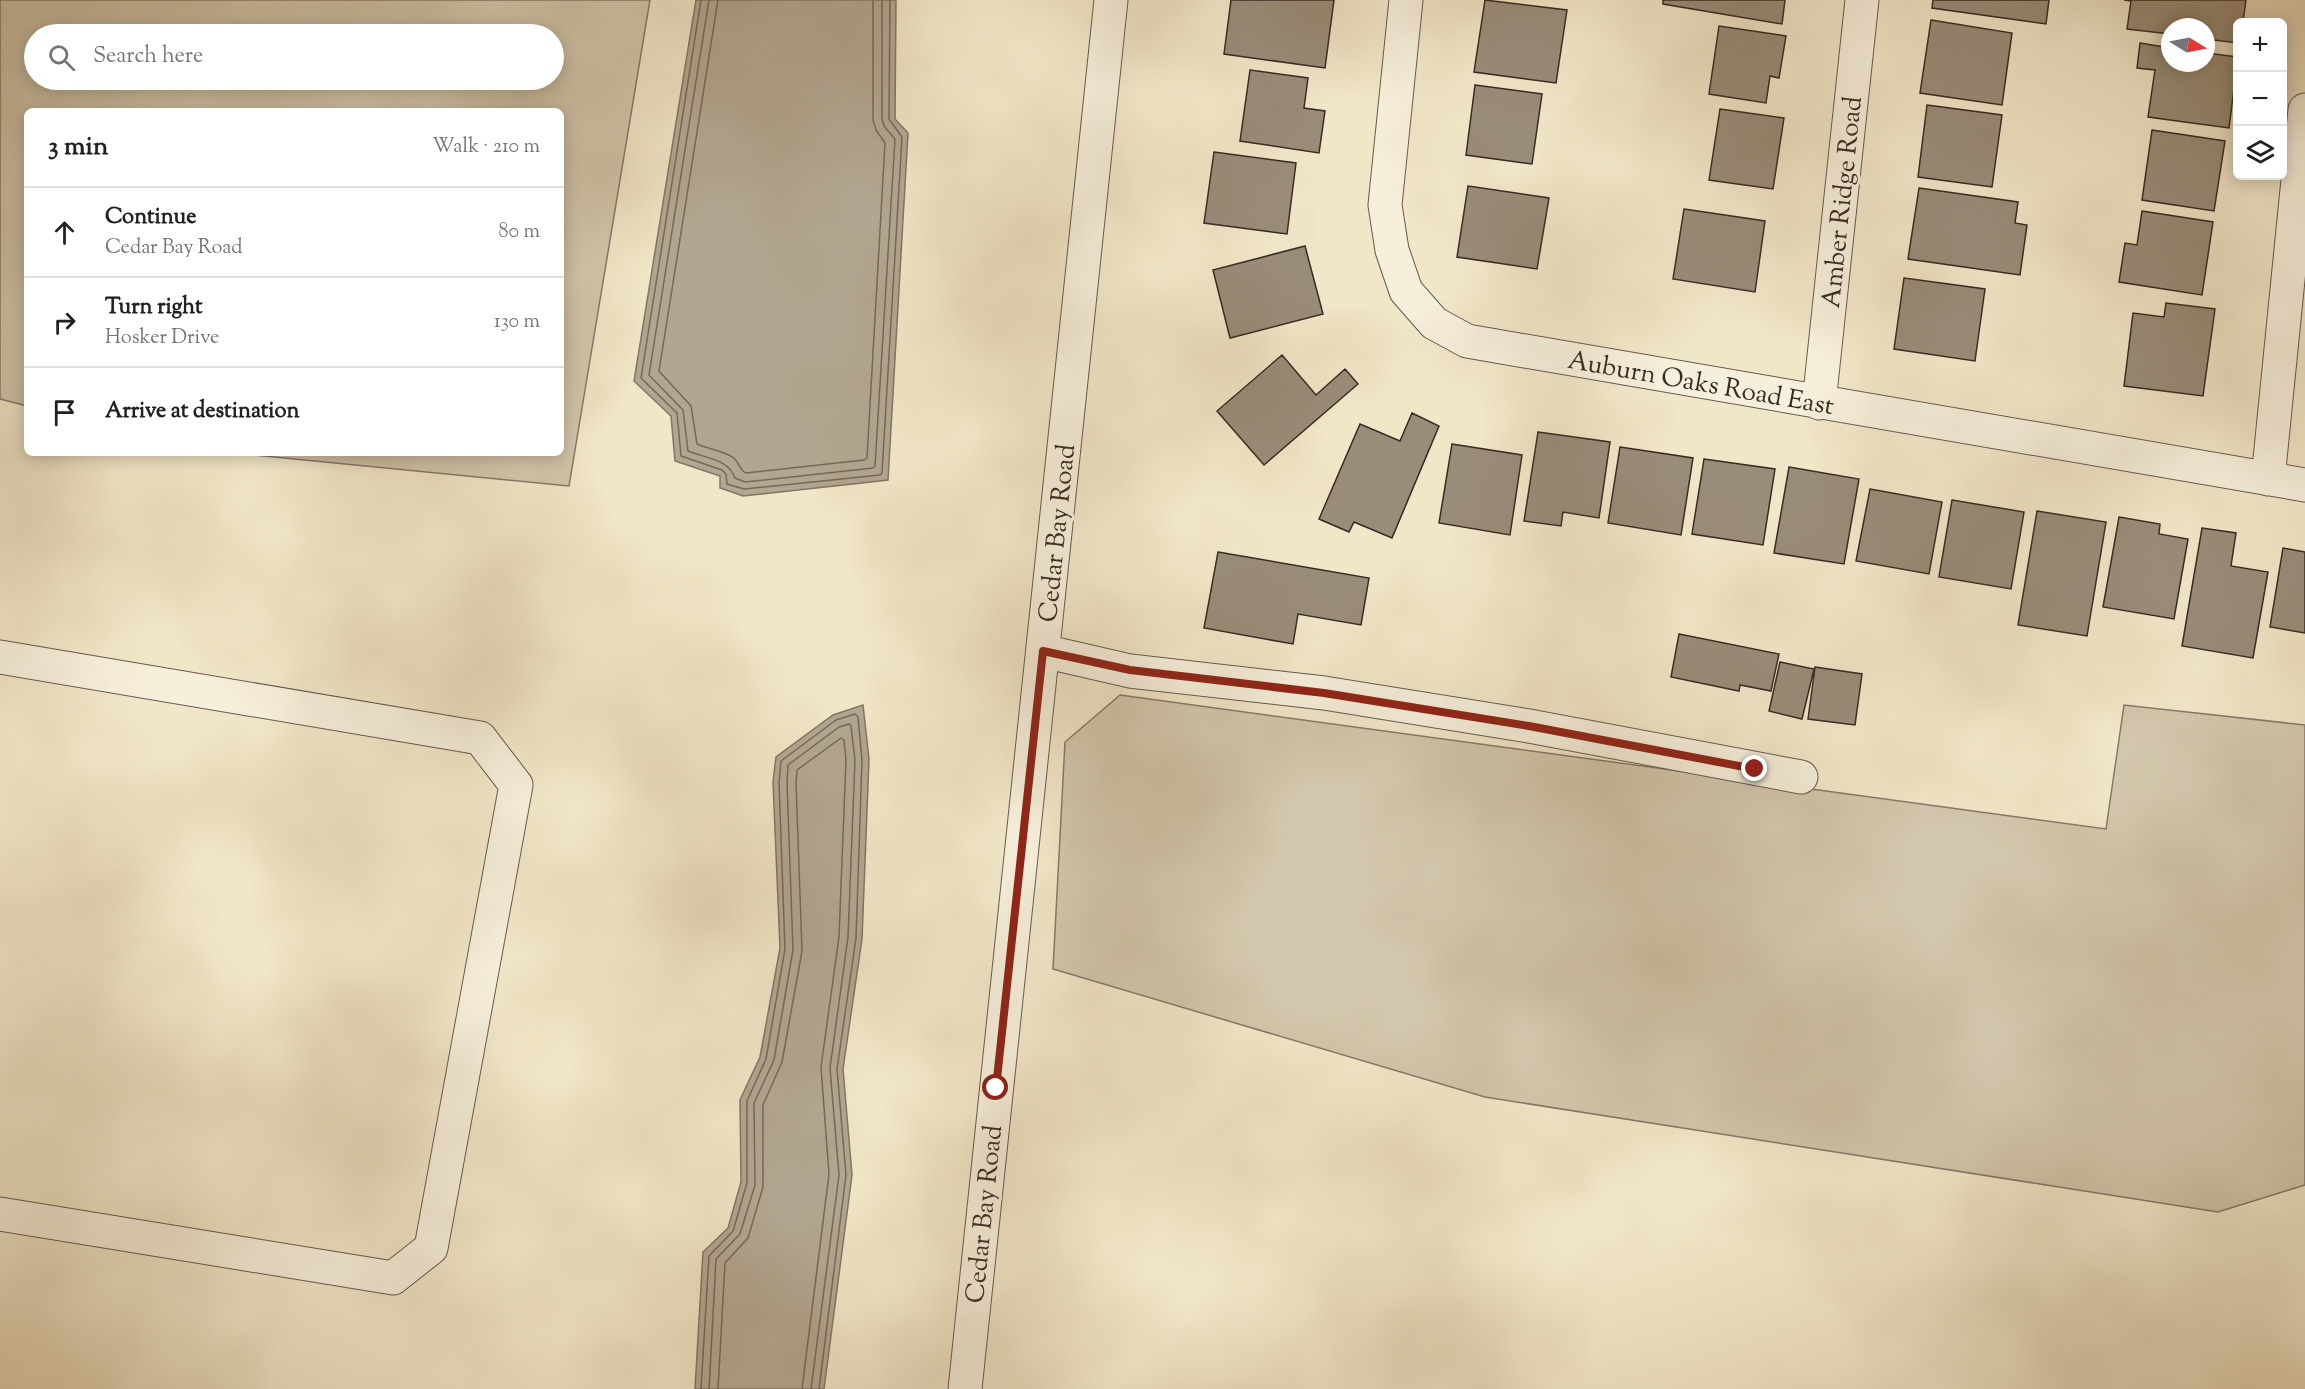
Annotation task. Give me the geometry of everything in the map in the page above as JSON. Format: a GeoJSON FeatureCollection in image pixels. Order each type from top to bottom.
{"type":"FeatureCollection","features":[{"type":"Feature","properties":{"kind":"street","name":"Cedar Bay Road"},"geometry":{"type":"LineString","coordinates":[[965,1389],[1112,0]]}},
{"type":"Feature","properties":{"kind":"street","name":"Auburn Oaks Road East"},"geometry":{"type":"LineString","coordinates":[[1406,0],[1385,205],[1392,250],[1406,291],[1434,323],[1467,342],[2305,485]]}},
{"type":"Feature","properties":{"kind":"street","name":"Amber Ridge Road"},"geometry":{"type":"LineString","coordinates":[[1819,403],[1862,0]]}},
{"type":"Feature","properties":{"kind":"street"},"geometry":{"type":"LineString","coordinates":[[2268,479],[2305,110]]}},
{"type":"Feature","properties":{"kind":"street"},"geometry":{"type":"LineString","coordinates":[[1043,651],[1130,670],[1324,693],[1529,726],[1801,777]]}},
{"type":"Feature","properties":{"kind":"street"},"geometry":{"type":"LineString","coordinates":[[0,657],[480,738],[516,784],[431,1248],[393,1278],[0,1214]]}},
{"type":"Feature","properties":{"kind":"shaded area"},"geometry":{"type":"Polygon","coordinates":[[[0,0],[650,0],[569,486],[264,456],[564,456],[564,108],[24,108],[24,405],[0,399],[0,0]]]}},
{"type":"Feature","properties":{"kind":"shaded area"},"geometry":{"type":"Polygon","coordinates":[[[1120,695],[2106,829],[2124,705],[2305,725],[2305,1185],[2218,1212],[1485,1097],[1053,969],[1065,742],[1120,695]]]}},
{"type":"Feature","properties":{"kind":"water"},"geometry":{"type":"Polygon","coordinates":[[[696,0],[896,0],[895,119],[908,133],[888,480],[743,496],[720,488],[720,476],[675,461],[671,416],[634,381],[696,0]]]}},
{"type":"Feature","properties":{"kind":"water"},"geometry":{"type":"Polygon","coordinates":[[[863,705],[869,759],[862,939],[843,1069],[852,1175],[824,1389],[695,1389],[703,1252],[728,1228],[741,1182],[740,1100],[760,1057],[780,948],[773,782],[776,757],[833,715],[863,705]]]}},
{"type":"Feature","properties":{"kind":"building"},"geometry":{"type":"Polygon","coordinates":[[[1231,0],[1334,0],[1325,68],[1224,54],[1231,0]]]}},
{"type":"Feature","properties":{"kind":"building"},"geometry":{"type":"Polygon","coordinates":[[[1485,0],[1567,10],[1556,83],[1474,72],[1485,0]]]}},
{"type":"Feature","properties":{"kind":"building"},"geometry":{"type":"Polygon","coordinates":[[[1663,0],[1785,0],[1782,24],[1663,4],[1663,0]]]}},
{"type":"Feature","properties":{"kind":"building"},"geometry":{"type":"Polygon","coordinates":[[[1933,0],[2049,0],[2046,24],[1932,8],[1933,0]]]}},
{"type":"Feature","properties":{"kind":"building"},"geometry":{"type":"Polygon","coordinates":[[[2124,0],[2246,0],[2244,18],[2233,18],[2233,42],[2215,40],[2215,18],[2161,18],[2161,33],[2127,29],[2131,1],[2124,0]]]}},
{"type":"Feature","properties":{"kind":"building"},"geometry":{"type":"Polygon","coordinates":[[[1931,20],[2012,33],[2002,105],[1920,93],[1931,20]]]}},
{"type":"Feature","properties":{"kind":"building"},"geometry":{"type":"Polygon","coordinates":[[[1719,26],[1786,36],[1779,78],[1770,76],[1766,103],[1709,94],[1719,26]]]}},
{"type":"Feature","properties":{"kind":"building"},"geometry":{"type":"Polygon","coordinates":[[[2140,43],[2161,46],[2161,72],[2215,72],[2215,54],[2233,56],[2233,96],[2229,128],[2148,117],[2155,70],[2137,68],[2140,43]]]}},
{"type":"Feature","properties":{"kind":"building"},"geometry":{"type":"Polygon","coordinates":[[[1250,70],[1308,78],[1304,108],[1325,111],[1319,153],[1240,141],[1250,70]]]}},
{"type":"Feature","properties":{"kind":"building"},"geometry":{"type":"Polygon","coordinates":[[[1475,85],[1542,94],[1532,164],[1466,155],[1475,85]]]}},
{"type":"Feature","properties":{"kind":"building"},"geometry":{"type":"Polygon","coordinates":[[[1927,105],[2002,115],[1992,187],[1918,177],[1927,105]]]}},
{"type":"Feature","properties":{"kind":"building"},"geometry":{"type":"Polygon","coordinates":[[[1720,109],[1784,118],[1773,189],[1709,180],[1720,109]]]}},
{"type":"Feature","properties":{"kind":"building"},"geometry":{"type":"Polygon","coordinates":[[[2152,130],[2225,141],[2214,211],[2142,200],[2152,130]]]}},
{"type":"Feature","properties":{"kind":"building"},"geometry":{"type":"Polygon","coordinates":[[[1214,152],[1296,163],[1287,234],[1204,223],[1214,152]]]}},
{"type":"Feature","properties":{"kind":"building"},"geometry":{"type":"Polygon","coordinates":[[[1468,186],[1549,198],[1537,269],[1457,257],[1468,186]]]}},
{"type":"Feature","properties":{"kind":"building"},"geometry":{"type":"Polygon","coordinates":[[[1919,188],[2018,202],[2015,223],[2027,225],[2020,275],[1908,259],[1919,188]]]}},
{"type":"Feature","properties":{"kind":"building"},"geometry":{"type":"Polygon","coordinates":[[[1684,209],[1765,221],[1755,292],[1673,279],[1684,209]]]}},
{"type":"Feature","properties":{"kind":"building"},"geometry":{"type":"Polygon","coordinates":[[[2142,211],[2213,222],[2202,295],[2119,282],[2125,243],[2137,245],[2142,211]]]}},
{"type":"Feature","properties":{"kind":"building"},"geometry":{"type":"Polygon","coordinates":[[[1305,246],[1323,314],[1230,338],[1213,270],[1305,246]]]}},
{"type":"Feature","properties":{"kind":"building"},"geometry":{"type":"Polygon","coordinates":[[[1904,278],[1985,289],[1975,361],[1894,349],[1904,278]]]}},
{"type":"Feature","properties":{"kind":"building"},"geometry":{"type":"Polygon","coordinates":[[[2166,303],[2215,309],[2203,396],[2124,386],[2133,313],[2164,317],[2166,303]]]}},
{"type":"Feature","properties":{"kind":"building"},"geometry":{"type":"Polygon","coordinates":[[[1282,355],[1316,395],[1345,369],[1358,384],[1264,465],[1217,411],[1282,355]]]}},
{"type":"Feature","properties":{"kind":"building"},"geometry":{"type":"Polygon","coordinates":[[[1412,413],[1439,426],[1392,538],[1354,522],[1349,532],[1319,519],[1360,424],[1400,441],[1412,413]]]}},
{"type":"Feature","properties":{"kind":"building"},"geometry":{"type":"Polygon","coordinates":[[[1538,432],[1610,442],[1599,518],[1563,512],[1561,526],[1524,521],[1538,432]]]}},
{"type":"Feature","properties":{"kind":"building"},"geometry":{"type":"Polygon","coordinates":[[[1452,444],[1522,455],[1510,535],[1439,523],[1452,444]]]}},
{"type":"Feature","properties":{"kind":"building"},"geometry":{"type":"Polygon","coordinates":[[[1620,447],[1693,458],[1681,535],[1608,523],[1620,447]]]}},
{"type":"Feature","properties":{"kind":"building"},"geometry":{"type":"Polygon","coordinates":[[[1704,459],[1775,469],[1763,545],[1692,534],[1704,459]]]}},
{"type":"Feature","properties":{"kind":"building"},"geometry":{"type":"Polygon","coordinates":[[[1789,467],[1859,479],[1844,564],[1774,553],[1789,467]]]}},
{"type":"Feature","properties":{"kind":"building"},"geometry":{"type":"Polygon","coordinates":[[[1870,489],[1942,502],[1929,574],[1856,561],[1870,489]]]}},
{"type":"Feature","properties":{"kind":"building"},"geometry":{"type":"Polygon","coordinates":[[[1952,500],[2024,512],[2011,589],[1939,577],[1952,500]]]}},
{"type":"Feature","properties":{"kind":"building"},"geometry":{"type":"Polygon","coordinates":[[[2037,511],[2106,522],[2087,636],[2018,625],[2037,511]]]}},
{"type":"Feature","properties":{"kind":"building"},"geometry":{"type":"Polygon","coordinates":[[[2119,517],[2160,524],[2159,534],[2188,539],[2174,619],[2103,607],[2119,517]]]}},
{"type":"Feature","properties":{"kind":"building"},"geometry":{"type":"Polygon","coordinates":[[[2202,528],[2236,533],[2231,566],[2268,572],[2253,658],[2182,646],[2202,528]]]}},
{"type":"Feature","properties":{"kind":"building"},"geometry":{"type":"Polygon","coordinates":[[[2283,548],[2305,552],[2305,633],[2270,627],[2283,548]]]}},
{"type":"Feature","properties":{"kind":"building"},"geometry":{"type":"Polygon","coordinates":[[[1218,552],[1369,578],[1361,625],[1298,614],[1293,644],[1204,628],[1218,552]]]}},
{"type":"Feature","properties":{"kind":"building"},"geometry":{"type":"Polygon","coordinates":[[[1679,634],[1779,654],[1771,691],[1740,685],[1739,691],[1671,677],[1679,634]]]}},
{"type":"Feature","properties":{"kind":"building"},"geometry":{"type":"Polygon","coordinates":[[[1780,662],[1814,669],[1802,719],[1769,711],[1780,662]]]}},
{"type":"Feature","properties":{"kind":"building"},"geometry":{"type":"Polygon","coordinates":[[[1815,667],[1862,674],[1855,725],[1808,719],[1815,667]]]}},
{"type":"Feature","properties":{"kind":"route"},"geometry":{"type":"LineString","coordinates":[[996,1088],[1043,651],[1130,670],[1324,693],[1529,726],[1755,769]]}}]}
